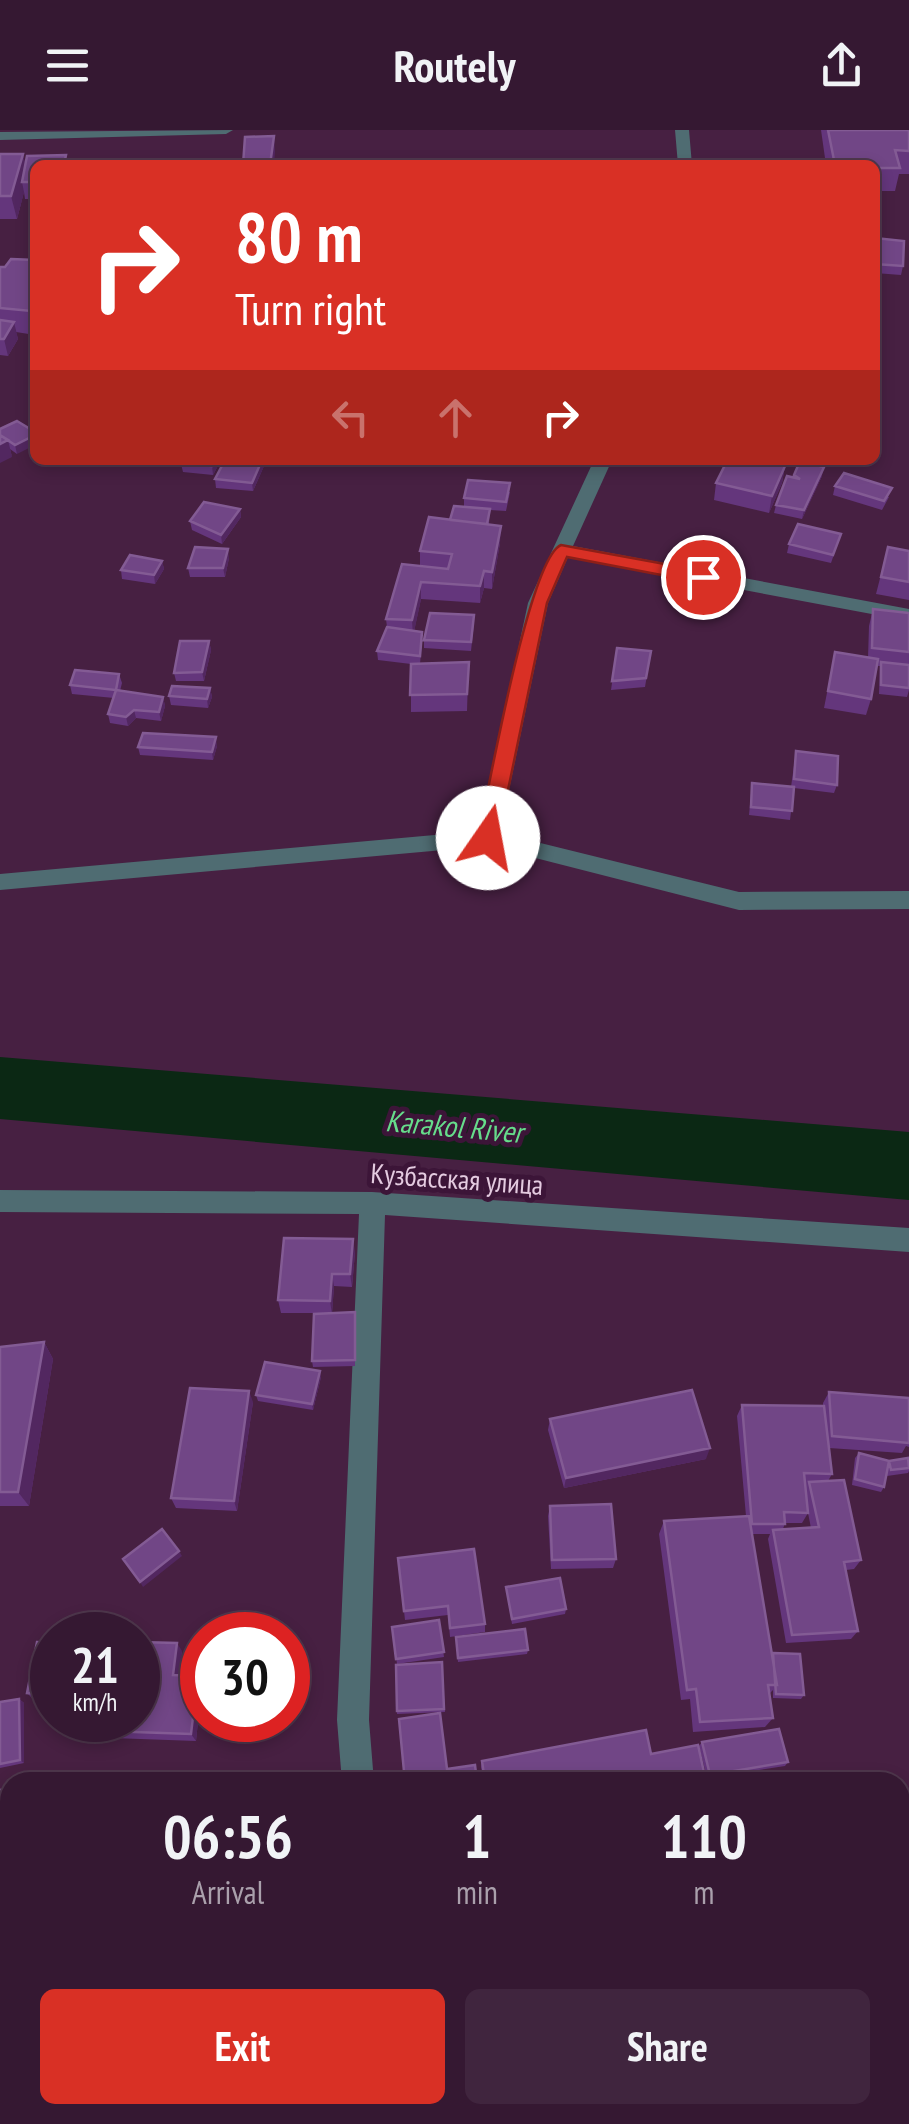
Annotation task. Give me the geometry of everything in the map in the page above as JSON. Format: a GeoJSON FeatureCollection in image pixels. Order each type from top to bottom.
{"type":"FeatureCollection","features":[{"type":"Feature","properties":{"kind":"street"},"geometry":{"type":"LineString","coordinates":[[0,136],[226,130]]}},
{"type":"Feature","properties":{"kind":"street"},"geometry":{"type":"LineString","coordinates":[[682,130],[685,160]]}},
{"type":"Feature","properties":{"kind":"street"},"geometry":{"type":"LineString","coordinates":[[488,838],[538,603],[601,465]]}},
{"type":"Feature","properties":{"kind":"street"},"geometry":{"type":"LineString","coordinates":[[561,550],[909,615]]}},
{"type":"Feature","properties":{"kind":"street"},"geometry":{"type":"LineString","coordinates":[[0,882],[488,838],[739,901],[909,900]]}},
{"type":"Feature","properties":{"kind":"street","name":"Кузбасская улица"},"geometry":{"type":"LineString","coordinates":[[0,1201],[372,1203],[909,1240]]}},
{"type":"Feature","properties":{"kind":"street"},"geometry":{"type":"LineString","coordinates":[[357,1772],[353,1720],[372,1203]]}},
{"type":"Feature","properties":{"kind":"building"},"geometry":{"type":"Polygon","coordinates":[[[828,130],[909,130],[909,151],[895,150],[900,168],[880,168],[880,160],[834,160],[828,130]]]}},
{"type":"Feature","properties":{"kind":"building"},"geometry":{"type":"Polygon","coordinates":[[[274,136],[271,160],[243,160],[245,137],[274,136]]]}},
{"type":"Feature","properties":{"kind":"building"},"geometry":{"type":"Polygon","coordinates":[[[0,154],[23,154],[11,196],[0,196],[0,154]]]}},
{"type":"Feature","properties":{"kind":"building"},"geometry":{"type":"Polygon","coordinates":[[[66,155],[65,160],[30,160],[30,182],[22,182],[27,156],[66,155]]]}},
{"type":"Feature","properties":{"kind":"building"},"geometry":{"type":"Polygon","coordinates":[[[880,239],[904,241],[903,266],[880,264],[880,239]]]}},
{"type":"Feature","properties":{"kind":"building"},"geometry":{"type":"Polygon","coordinates":[[[11,259],[30,260],[30,311],[0,308],[0,267],[11,259]]]}},
{"type":"Feature","properties":{"kind":"building"},"geometry":{"type":"Polygon","coordinates":[[[0,320],[14,322],[4,339],[0,339],[0,320]]]}},
{"type":"Feature","properties":{"kind":"building"},"geometry":{"type":"Polygon","coordinates":[[[17,421],[30,429],[30,438],[15,445],[0,435],[0,429],[17,421]]]}},
{"type":"Feature","properties":{"kind":"building"},"geometry":{"type":"Polygon","coordinates":[[[222,465],[260,465],[252,483],[215,479],[222,465]]]}},
{"type":"Feature","properties":{"kind":"building"},"geometry":{"type":"Polygon","coordinates":[[[725,465],[785,466],[772,496],[716,483],[725,465]]]}},
{"type":"Feature","properties":{"kind":"building"},"geometry":{"type":"Polygon","coordinates":[[[798,465],[824,467],[804,510],[776,505],[787,476],[800,479],[794,475],[798,465]]]}},
{"type":"Feature","properties":{"kind":"building"},"geometry":{"type":"Polygon","coordinates":[[[844,473],[892,488],[884,501],[835,486],[844,473]]]}},
{"type":"Feature","properties":{"kind":"building"},"geometry":{"type":"Polygon","coordinates":[[[468,480],[510,483],[506,502],[464,498],[468,480]]]}},
{"type":"Feature","properties":{"kind":"building"},"geometry":{"type":"Polygon","coordinates":[[[204,502],[240,509],[221,535],[190,521],[204,502]]]}},
{"type":"Feature","properties":{"kind":"building"},"geometry":{"type":"Polygon","coordinates":[[[454,506],[490,509],[487,524],[450,520],[454,506]]]}},
{"type":"Feature","properties":{"kind":"building"},"geometry":{"type":"Polygon","coordinates":[[[429,517],[501,526],[492,572],[484,571],[480,586],[421,582],[412,620],[386,619],[402,564],[448,569],[452,554],[420,551],[429,517]]]}},
{"type":"Feature","properties":{"kind":"building"},"geometry":{"type":"Polygon","coordinates":[[[798,524],[841,534],[833,555],[789,544],[798,524]]]}},
{"type":"Feature","properties":{"kind":"building"},"geometry":{"type":"Polygon","coordinates":[[[195,547],[228,549],[223,568],[188,568],[195,547]]]}},
{"type":"Feature","properties":{"kind":"building"},"geometry":{"type":"Polygon","coordinates":[[[888,547],[909,551],[909,582],[881,577],[888,547]]]}},
{"type":"Feature","properties":{"kind":"building"},"geometry":{"type":"Polygon","coordinates":[[[130,555],[162,561],[154,575],[121,570],[130,555]]]}},
{"type":"Feature","properties":{"kind":"building"},"geometry":{"type":"Polygon","coordinates":[[[873,609],[909,613],[909,652],[872,648],[873,609]]]}},
{"type":"Feature","properties":{"kind":"building"},"geometry":{"type":"Polygon","coordinates":[[[430,613],[474,615],[471,642],[424,640],[430,613]]]}},
{"type":"Feature","properties":{"kind":"building"},"geometry":{"type":"Polygon","coordinates":[[[387,627],[422,632],[420,656],[377,651],[387,627]]]}},
{"type":"Feature","properties":{"kind":"building"},"geometry":{"type":"Polygon","coordinates":[[[180,641],[209,641],[202,672],[174,673],[180,641]]]}},
{"type":"Feature","properties":{"kind":"building"},"geometry":{"type":"Polygon","coordinates":[[[617,648],[651,651],[646,678],[612,681],[617,648]]]}},
{"type":"Feature","properties":{"kind":"building"},"geometry":{"type":"Polygon","coordinates":[[[835,652],[878,659],[871,699],[828,691],[835,652]]]}},
{"type":"Feature","properties":{"kind":"building"},"geometry":{"type":"Polygon","coordinates":[[[469,662],[467,694],[410,695],[411,664],[469,662]]]}},
{"type":"Feature","properties":{"kind":"building"},"geometry":{"type":"Polygon","coordinates":[[[881,662],[909,665],[909,688],[881,685],[881,662]]]}},
{"type":"Feature","properties":{"kind":"building"},"geometry":{"type":"Polygon","coordinates":[[[75,670],[119,674],[116,690],[70,685],[75,670]]]}},
{"type":"Feature","properties":{"kind":"building"},"geometry":{"type":"Polygon","coordinates":[[[172,686],[210,688],[207,699],[169,696],[172,686]]]}},
{"type":"Feature","properties":{"kind":"building"},"geometry":{"type":"Polygon","coordinates":[[[116,690],[163,697],[159,712],[134,710],[126,717],[108,714],[116,690]]]}},
{"type":"Feature","properties":{"kind":"building"},"geometry":{"type":"Polygon","coordinates":[[[143,733],[216,737],[212,752],[138,747],[143,733]]]}},
{"type":"Feature","properties":{"kind":"building"},"geometry":{"type":"Polygon","coordinates":[[[796,751],[838,756],[837,785],[794,779],[796,751]]]}},
{"type":"Feature","properties":{"kind":"building"},"geometry":{"type":"Polygon","coordinates":[[[752,783],[794,787],[792,811],[751,807],[752,783]]]}},
{"type":"Feature","properties":{"kind":"building"},"geometry":{"type":"Polygon","coordinates":[[[284,1238],[353,1239],[350,1274],[332,1274],[330,1301],[278,1300],[284,1238]]]}},
{"type":"Feature","properties":{"kind":"building"},"geometry":{"type":"Polygon","coordinates":[[[355,1312],[355,1360],[312,1361],[314,1314],[355,1312]]]}},
{"type":"Feature","properties":{"kind":"building"},"geometry":{"type":"Polygon","coordinates":[[[44,1342],[18,1492],[0,1492],[0,1347],[44,1342]]]}},
{"type":"Feature","properties":{"kind":"building"},"geometry":{"type":"Polygon","coordinates":[[[265,1362],[320,1371],[312,1404],[256,1395],[265,1362]]]}},
{"type":"Feature","properties":{"kind":"building"},"geometry":{"type":"Polygon","coordinates":[[[190,1388],[249,1391],[234,1501],[171,1498],[190,1388]]]}},
{"type":"Feature","properties":{"kind":"building"},"geometry":{"type":"Polygon","coordinates":[[[692,1390],[710,1448],[566,1478],[550,1419],[692,1390]]]}},
{"type":"Feature","properties":{"kind":"building"},"geometry":{"type":"Polygon","coordinates":[[[829,1392],[909,1398],[909,1443],[832,1436],[829,1392]]]}},
{"type":"Feature","properties":{"kind":"building"},"geometry":{"type":"Polygon","coordinates":[[[742,1405],[824,1406],[832,1474],[804,1473],[808,1513],[784,1512],[785,1524],[752,1524],[742,1405]]]}},
{"type":"Feature","properties":{"kind":"building"},"geometry":{"type":"Polygon","coordinates":[[[859,1453],[889,1461],[884,1487],[855,1479],[859,1453]]]}},
{"type":"Feature","properties":{"kind":"building"},"geometry":{"type":"Polygon","coordinates":[[[908,1458],[909,1468],[891,1470],[889,1461],[908,1458]]]}},
{"type":"Feature","properties":{"kind":"building"},"geometry":{"type":"Polygon","coordinates":[[[844,1480],[861,1560],[844,1562],[858,1631],[792,1635],[773,1530],[819,1527],[809,1482],[844,1480]]]}},
{"type":"Feature","properties":{"kind":"building"},"geometry":{"type":"Polygon","coordinates":[[[611,1504],[616,1559],[552,1560],[550,1506],[611,1504]]]}},
{"type":"Feature","properties":{"kind":"building"},"geometry":{"type":"Polygon","coordinates":[[[749,1516],[777,1685],[768,1685],[773,1718],[700,1722],[696,1689],[687,1690],[664,1521],[749,1516]]]}},
{"type":"Feature","properties":{"kind":"building"},"geometry":{"type":"Polygon","coordinates":[[[162,1529],[179,1551],[140,1582],[123,1559],[162,1529]]]}},
{"type":"Feature","properties":{"kind":"building"},"geometry":{"type":"Polygon","coordinates":[[[474,1549],[485,1624],[450,1628],[448,1606],[404,1611],[398,1558],[474,1549]]]}},
{"type":"Feature","properties":{"kind":"building"},"geometry":{"type":"Polygon","coordinates":[[[560,1578],[566,1609],[512,1619],[506,1587],[560,1578]]]}},
{"type":"Feature","properties":{"kind":"building"},"geometry":{"type":"Polygon","coordinates":[[[439,1620],[444,1652],[396,1659],[392,1627],[439,1620]]]}},
{"type":"Feature","properties":{"kind":"building"},"geometry":{"type":"Polygon","coordinates":[[[525,1629],[528,1650],[458,1658],[456,1637],[525,1629]]]}},
{"type":"Feature","properties":{"kind":"building"},"geometry":{"type":"Polygon","coordinates":[[[160,1643],[177,1643],[173,1675],[180,1675],[180,1734],[160,1733],[160,1643]]]}},
{"type":"Feature","properties":{"kind":"building"},"geometry":{"type":"Polygon","coordinates":[[[773,1653],[800,1654],[804,1695],[776,1694],[773,1653]]]}},
{"type":"Feature","properties":{"kind":"building"},"geometry":{"type":"Polygon","coordinates":[[[442,1662],[444,1709],[397,1711],[396,1665],[442,1662]]]}},
{"type":"Feature","properties":{"kind":"building"},"geometry":{"type":"Polygon","coordinates":[[[19,1699],[20,1760],[0,1764],[0,1702],[19,1699]]]}},
{"type":"Feature","properties":{"kind":"building"},"geometry":{"type":"Polygon","coordinates":[[[440,1713],[447,1769],[475,1765],[476,1772],[404,1772],[399,1719],[440,1713]]]}},
{"type":"Feature","properties":{"kind":"building"},"geometry":{"type":"Polygon","coordinates":[[[779,1729],[788,1762],[709,1772],[702,1742],[779,1729]]]}},
{"type":"Feature","properties":{"kind":"building"},"geometry":{"type":"Polygon","coordinates":[[[646,1730],[651,1754],[698,1745],[704,1772],[484,1772],[482,1761],[646,1730]]]}},
{"type":"Feature","properties":{"kind":"waterway","name":"Karakol River"},"geometry":{"type":"LineString","coordinates":[[0,1088],[909,1166]]}},
{"type":"Feature","properties":{"kind":"route"},"geometry":{"type":"LineString","coordinates":[[488,838],[538,603],[561,550],[703,577]]}}]}
